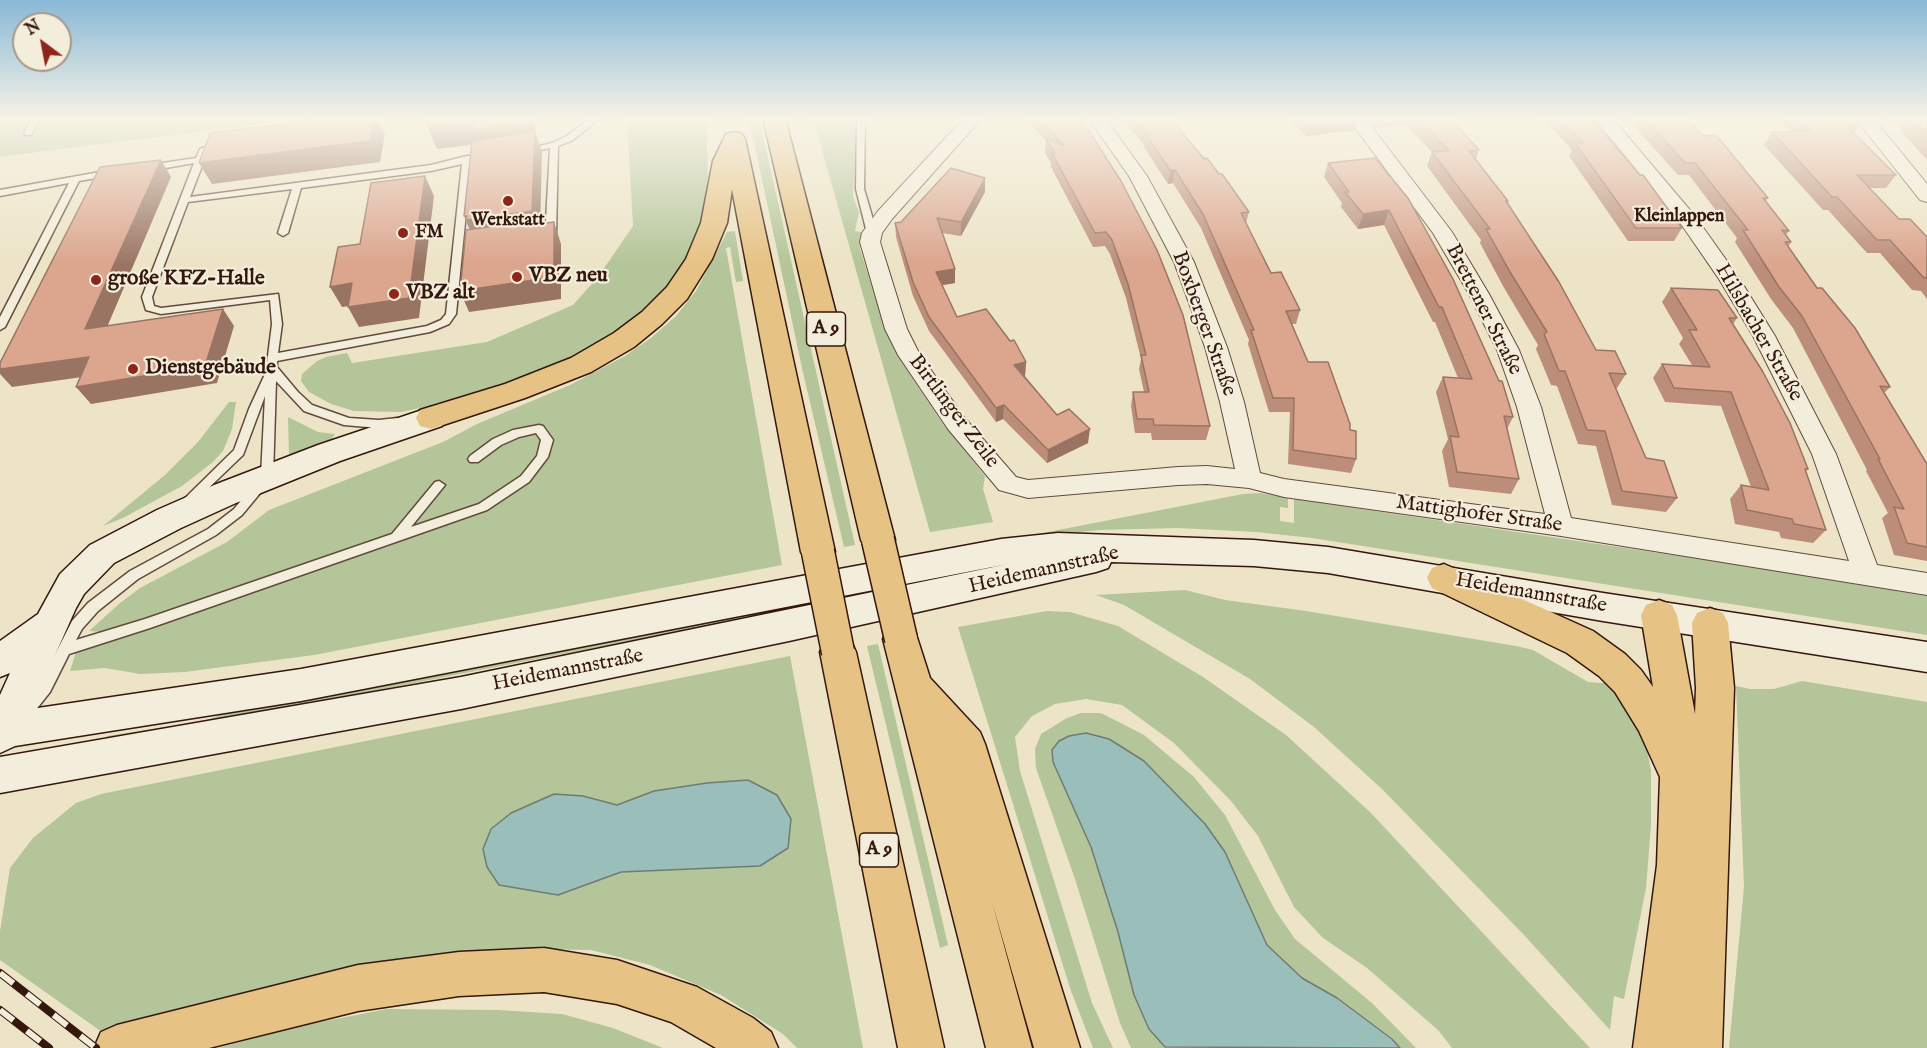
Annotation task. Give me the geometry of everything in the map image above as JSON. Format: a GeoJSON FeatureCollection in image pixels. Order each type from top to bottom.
{"type":"FeatureCollection","features":[{"type":"Feature","properties":{"kind":"highway"},"geometry":{"type":"LineString","coordinates":[[430,418],[515,391],[581,365],[624,340],[652,318],[677,293],[699,259],[714,223],[724,167]]}},
{"type":"Feature","properties":{"kind":"highway","name":"A 9"},"geometry":{"type":"LineString","coordinates":[[740,167],[921,1048]]}},
{"type":"Feature","properties":{"kind":"highway","name":"A 9"},"geometry":{"type":"LineString","coordinates":[[786,167],[901,639],[1009,1048]]}},
{"type":"Feature","properties":{"kind":"highway"},"geometry":{"type":"LineString","coordinates":[[1444,579],[1580,642],[1612,665],[1628,681],[1654,721],[1680,777]]}},
{"type":"Feature","properties":{"kind":"highway"},"geometry":{"type":"LineString","coordinates":[[1657,1034],[1678,865],[1680,777],[1679,732],[1659,615]]}},
{"type":"Feature","properties":{"kind":"highway"},"geometry":{"type":"LineString","coordinates":[[1699,1048],[1715,688],[1710,623]]}},
{"type":"Feature","properties":{"kind":"highway"},"geometry":{"type":"LineString","coordinates":[[913,684],[966,744],[1057,1048]]}},
{"type":"Feature","properties":{"kind":"highway"},"geometry":{"type":"LineString","coordinates":[[117,1048],[358,988],[459,974],[544,970],[617,982],[681,1003],[737,1034],[755,1048]]}},
{"type":"Feature","properties":{"kind":"main road","name":"Heidemannstraße"},"geometry":{"type":"LineString","coordinates":[[1,733],[57,636],[72,584],[102,554],[168,519],[267,477],[430,418]]}},
{"type":"Feature","properties":{"kind":"main road","name":"Heidemannstraße"},"geometry":{"type":"LineString","coordinates":[[1,733],[302,685],[1001,552],[1058,546],[1254,553],[1328,560],[1927,657]]}},
{"type":"Feature","properties":{"kind":"main road","name":"Heidemannstraße"},"geometry":{"type":"LineString","coordinates":[[0,776],[461,693],[801,624],[1133,550]]}},
{"type":"Feature","properties":{"kind":"main road"},"geometry":{"type":"LineString","coordinates":[[0,661],[57,636]]}},
{"type":"Feature","properties":{"kind":"street"},"geometry":{"type":"LineString","coordinates":[[872,233],[928,167]]}},
{"type":"Feature","properties":{"kind":"street","name":"Boxberger Straße"},"geometry":{"type":"LineString","coordinates":[[1131,167],[1184,262],[1216,347],[1235,412],[1249,479]]}},
{"type":"Feature","properties":{"kind":"street","name":"Brettener Straße"},"geometry":{"type":"LineString","coordinates":[[1393,167],[1442,232],[1479,294],[1508,350],[1529,407],[1561,526]]}},
{"type":"Feature","properties":{"kind":"street","name":"Hilsbacher Straße"},"geometry":{"type":"LineString","coordinates":[[1643,167],[1688,220],[1729,278],[1764,336],[1824,454],[1867,575]]}},
{"type":"Feature","properties":{"kind":"street"},"geometry":{"type":"LineString","coordinates":[[1903,167],[1927,196]]}},
{"type":"Feature","properties":{"kind":"street","name":"Birtlinger Zeile"},"geometry":{"type":"LineString","coordinates":[[872,233],[870,242],[884,292],[896,329],[909,355],[956,423],[996,472],[1008,484],[1029,489]]}},
{"type":"Feature","properties":{"kind":"street","name":"Mattighofer Straße"},"geometry":{"type":"LineString","coordinates":[[1029,489],[1178,476],[1207,475],[1249,479],[1284,488],[1561,526],[1927,584]]}},
{"type":"Feature","properties":{"kind":"lane"},"geometry":{"type":"LineString","coordinates":[[143,168],[151,167]]}},
{"type":"Feature","properties":{"kind":"lane"},"geometry":{"type":"LineString","coordinates":[[196,167],[147,297],[150,308],[161,311],[275,296],[277,324],[272,363],[267,477]]}},
{"type":"Feature","properties":{"kind":"lane"},"geometry":{"type":"LineString","coordinates":[[184,200],[435,167]]}},
{"type":"Feature","properties":{"kind":"lane"},"geometry":{"type":"LineString","coordinates":[[272,363],[430,329],[445,322],[451,314],[466,167]]}},
{"type":"Feature","properties":{"kind":"lane"},"geometry":{"type":"LineString","coordinates":[[539,238],[550,236],[553,167]]}},
{"type":"Feature","properties":{"kind":"lane"},"geometry":{"type":"LineString","coordinates":[[860,167],[860,189],[872,233]]}},
{"type":"Feature","properties":{"kind":"lane"},"geometry":{"type":"LineString","coordinates":[[0,193],[121,172]]}},
{"type":"Feature","properties":{"kind":"lane"},"geometry":{"type":"LineString","coordinates":[[0,327],[76,178]]}},
{"type":"Feature","properties":{"kind":"lane"},"geometry":{"type":"LineString","coordinates":[[283,233],[297,185]]}},
{"type":"Feature","properties":{"kind":"lane"},"geometry":{"type":"LineString","coordinates":[[458,249],[470,247]]}},
{"type":"Feature","properties":{"kind":"lane"},"geometry":{"type":"LineString","coordinates":[[272,363],[294,395],[308,408],[326,415],[348,422],[379,424],[430,418]]}},
{"type":"Feature","properties":{"kind":"lane"},"geometry":{"type":"LineString","coordinates":[[168,519],[239,452],[272,363]]}},
{"type":"Feature","properties":{"kind":"lane"},"geometry":{"type":"LineString","coordinates":[[57,636],[145,624],[483,507],[525,479],[542,457],[547,440],[539,429],[517,433],[497,442],[474,459]]}},
{"type":"Feature","properties":{"kind":"lane","name":"Heidemannstraße"},"geometry":{"type":"LineString","coordinates":[[57,636],[77,625],[110,592],[134,575],[213,532],[238,512],[267,477]]}},
{"type":"Feature","properties":{"kind":"lane"},"geometry":{"type":"LineString","coordinates":[[398,535],[439,485]]}},
{"type":"Feature","properties":{"kind":"green space"},"geometry":{"type":"Polygon","coordinates":[[[630,167],[708,167],[705,215],[694,245],[673,282],[626,328],[574,356],[507,383],[401,412],[354,411],[331,404],[309,392],[301,381],[302,374],[317,361],[326,357],[347,353],[352,363],[487,342],[573,305],[598,277],[633,226],[630,167]]]}},
{"type":"Feature","properties":{"kind":"green space"},"geometry":{"type":"Polygon","coordinates":[[[759,167],[770,167],[855,545],[844,547],[802,368],[759,167]]]}},
{"type":"Feature","properties":{"kind":"green space"},"geometry":{"type":"Polygon","coordinates":[[[827,167],[855,167],[853,197],[859,212],[855,231],[861,232],[860,249],[885,328],[903,364],[941,421],[985,476],[983,489],[993,522],[930,532],[827,167]]]}},
{"type":"Feature","properties":{"kind":"green space"},"geometry":{"type":"Polygon","coordinates":[[[735,231],[743,281],[736,282],[730,247],[726,248],[782,565],[314,655],[185,672],[140,674],[105,668],[70,671],[76,652],[115,640],[143,620],[102,632],[89,631],[120,603],[140,588],[227,542],[269,510],[443,442],[477,424],[570,385],[625,356],[651,338],[676,316],[696,291],[727,232],[735,231]]]}},
{"type":"Feature","properties":{"kind":"green space"},"geometry":{"type":"Polygon","coordinates":[[[229,402],[236,402],[232,429],[223,451],[213,462],[182,486],[123,518],[103,526],[165,475],[198,442],[229,402]]]}},
{"type":"Feature","properties":{"kind":"green space"},"geometry":{"type":"Polygon","coordinates":[[[288,417],[318,432],[335,434],[330,442],[289,456],[288,417]]]}},
{"type":"Feature","properties":{"kind":"green space"},"geometry":{"type":"Polygon","coordinates":[[[1261,493],[1288,498],[1288,508],[1280,507],[1280,521],[1294,523],[1294,499],[1747,566],[1927,596],[1927,635],[1312,538],[1256,532],[1178,528],[1099,530],[1012,539],[1243,494],[1261,493]]]}},
{"type":"Feature","properties":{"kind":"green space"},"geometry":{"type":"Polygon","coordinates":[[[1185,590],[1225,600],[1516,646],[1533,650],[1588,682],[1616,681],[1642,724],[1651,771],[1651,825],[1646,888],[1624,999],[1614,996],[1610,1030],[1525,936],[1382,789],[1314,727],[1250,679],[1124,605],[1096,595],[1185,590]]]}},
{"type":"Feature","properties":{"kind":"green space"},"geometry":{"type":"Polygon","coordinates":[[[782,605],[783,611],[106,743],[107,736],[205,721],[230,711],[782,605]]]}},
{"type":"Feature","properties":{"kind":"green space"},"geometry":{"type":"Polygon","coordinates":[[[1047,611],[1070,612],[1118,626],[1203,677],[1286,735],[1371,813],[1590,1048],[1452,1048],[1439,1031],[1367,968],[1323,938],[1294,907],[1258,836],[1231,801],[1174,743],[1122,705],[1086,699],[1055,704],[1032,716],[1015,737],[1020,771],[1092,1003],[1113,1048],[1093,1048],[1070,988],[958,627],[1047,611]]]}},
{"type":"Feature","properties":{"kind":"green space"},"geometry":{"type":"Polygon","coordinates":[[[878,644],[948,945],[940,948],[867,646],[878,644]]]}},
{"type":"Feature","properties":{"kind":"green space"},"geometry":{"type":"Polygon","coordinates":[[[790,656],[863,1048],[797,1048],[783,1034],[721,995],[650,965],[591,950],[542,949],[102,1032],[0,960],[0,931],[10,868],[33,838],[76,803],[101,794],[790,656]],[[748,780],[654,791],[617,805],[583,796],[558,895],[621,872],[760,866],[791,819],[777,795],[748,780]]]}},
{"type":"Feature","properties":{"kind":"green space"},"geometry":{"type":"Polygon","coordinates":[[[1802,681],[1927,702],[1927,1048],[1729,1048],[1744,887],[1736,686],[1750,689],[1774,689],[1802,681]]]}},
{"type":"Feature","properties":{"kind":"green space"},"geometry":{"type":"Polygon","coordinates":[[[1081,713],[1101,713],[1144,735],[1194,777],[1225,815],[1275,910],[1295,939],[1373,1004],[1416,1048],[1400,1048],[1392,1038],[1337,998],[1302,978],[1267,945],[1225,852],[1086,733],[1059,741],[1053,762],[1091,847],[1118,932],[1134,995],[1149,1029],[1167,1048],[1131,1048],[1120,1023],[1075,879],[1036,768],[1035,749],[1041,734],[1067,718],[1081,713]]]}},
{"type":"Feature","properties":{"kind":"green space"},"geometry":{"type":"Polygon","coordinates":[[[387,1009],[498,1010],[562,1014],[613,1028],[663,1048],[218,1048],[295,1027],[387,1009]]]}},
{"type":"Feature","properties":{"kind":"water"},"geometry":{"type":"Polygon","coordinates":[[[1086,733],[1109,739],[1144,761],[1205,824],[1225,852],[1267,945],[1302,978],[1337,998],[1392,1039],[1400,1048],[1165,1047],[1149,1029],[1134,995],[1118,932],[1091,847],[1053,762],[1052,750],[1059,741],[1069,736],[1086,733]]]}},
{"type":"Feature","properties":{"kind":"water"},"geometry":{"type":"Polygon","coordinates":[[[748,780],[777,795],[791,819],[788,848],[760,866],[621,872],[558,895],[499,885],[487,867],[483,849],[491,829],[511,813],[554,794],[583,796],[617,805],[654,791],[748,780]]]}},
{"type":"Feature","properties":{"kind":"building"},"geometry":{"type":"Polygon","coordinates":[[[100,167],[158,167],[85,329],[223,309],[205,366],[76,387],[89,357],[0,369],[0,363],[100,167]]]}},
{"type":"Feature","properties":{"kind":"building","name":"Werkstatt"},"geometry":{"type":"Polygon","coordinates":[[[469,167],[534,167],[532,211],[466,220],[467,216],[464,216],[469,167]]]}},
{"type":"Feature","properties":{"kind":"building"},"geometry":{"type":"Polygon","coordinates":[[[1059,167],[1112,167],[1121,181],[1157,250],[1183,315],[1210,426],[1154,425],[1153,419],[1137,419],[1133,392],[1149,392],[1141,355],[1146,355],[1128,284],[1112,240],[1106,232],[1095,233],[1059,167]]]}},
{"type":"Feature","properties":{"kind":"building"},"geometry":{"type":"Polygon","coordinates":[[[1168,167],[1214,167],[1219,174],[1222,174],[1249,212],[1241,213],[1271,273],[1281,272],[1300,310],[1286,311],[1308,362],[1328,362],[1350,424],[1350,430],[1356,431],[1356,459],[1293,450],[1294,398],[1273,398],[1251,330],[1254,330],[1203,214],[1175,170],[1170,170],[1168,167]]]}},
{"type":"Feature","properties":{"kind":"building"},"geometry":{"type":"Polygon","coordinates":[[[1331,167],[1382,167],[1408,198],[1453,279],[1499,381],[1502,381],[1513,417],[1504,416],[1519,479],[1457,472],[1450,436],[1459,437],[1443,377],[1472,379],[1442,307],[1439,307],[1389,210],[1363,214],[1345,192],[1349,192],[1331,167]]]}},
{"type":"Feature","properties":{"kind":"building"},"geometry":{"type":"Polygon","coordinates":[[[1443,167],[1481,167],[1508,201],[1506,201],[1559,282],[1596,350],[1615,351],[1626,374],[1609,373],[1646,458],[1664,461],[1677,498],[1622,491],[1605,431],[1587,430],[1565,371],[1559,371],[1544,334],[1547,332],[1486,229],[1490,229],[1443,167]]]}},
{"type":"Feature","properties":{"kind":"building"},"geometry":{"type":"Polygon","coordinates":[[[1592,167],[1633,167],[1640,175],[1643,175],[1682,228],[1636,228],[1592,167]]]}},
{"type":"Feature","properties":{"kind":"building"},"geometry":{"type":"Polygon","coordinates":[[[1698,167],[1742,167],[1768,198],[1763,198],[1789,231],[1782,230],[1791,242],[1785,242],[1817,288],[1822,288],[1855,328],[1890,387],[1880,386],[1927,464],[1927,547],[1907,543],[1894,507],[1904,509],[1878,459],[1880,459],[1802,316],[1779,287],[1743,230],[1748,230],[1698,167]]]}},
{"type":"Feature","properties":{"kind":"building"},"geometry":{"type":"Polygon","coordinates":[[[1804,167],[1888,167],[1896,175],[1857,175],[1899,219],[1910,219],[1927,237],[1927,278],[1923,277],[1890,240],[1877,240],[1837,197],[1832,197],[1804,167]]]}},
{"type":"Feature","properties":{"kind":"building"},"geometry":{"type":"Polygon","coordinates":[[[951,168],[985,178],[961,222],[937,218],[955,269],[936,272],[957,317],[986,309],[1010,341],[1014,340],[1026,362],[1014,365],[1057,415],[1069,409],[1090,429],[1048,450],[1004,405],[996,408],[929,317],[913,282],[895,223],[901,222],[951,168]]]}},
{"type":"Feature","properties":{"kind":"building"},"geometry":{"type":"Polygon","coordinates":[[[425,176],[409,298],[348,307],[352,283],[330,287],[338,247],[360,244],[371,183],[425,176]]]}},
{"type":"Feature","properties":{"kind":"building"},"geometry":{"type":"Polygon","coordinates":[[[532,221],[532,225],[554,222],[554,277],[460,291],[466,230],[532,221]]]}},
{"type":"Feature","properties":{"kind":"building"},"geometry":{"type":"Polygon","coordinates":[[[1671,288],[1718,290],[1737,318],[1729,318],[1763,372],[1790,423],[1808,469],[1805,469],[1826,530],[1794,524],[1792,519],[1747,510],[1741,485],[1769,490],[1731,392],[1674,388],[1662,364],[1710,367],[1689,330],[1697,330],[1671,288]]]}},
{"type":"Feature","properties":{"kind":"railway"},"geometry":{"type":"LineString","coordinates":[[0,973],[96,1048]]}},
{"type":"Feature","properties":{"kind":"railway"},"geometry":{"type":"LineString","coordinates":[[0,1010],[49,1048]]}},
{"type":"Feature","properties":{"kind":"place","name":"Werkstatt"},"geometry":{"type":"Point","coordinates":[508,201]}},
{"type":"Feature","properties":{"kind":"place","name":"FM"},"geometry":{"type":"Point","coordinates":[403,233]}},
{"type":"Feature","properties":{"kind":"place","name":"VBZ neu"},"geometry":{"type":"Point","coordinates":[517,277]}},
{"type":"Feature","properties":{"kind":"place","name":"große KFZ-Halle"},"geometry":{"type":"Point","coordinates":[96,280]}},
{"type":"Feature","properties":{"kind":"place","name":"VBZ alt"},"geometry":{"type":"Point","coordinates":[394,294]}},
{"type":"Feature","properties":{"kind":"place","name":"Dienstgebäude"},"geometry":{"type":"Point","coordinates":[133,369]}},
{"type":"Feature","properties":{"kind":"district","name":"Kleinlappen"},"geometry":{"type":"Point","coordinates":[1679,217]}}]}
